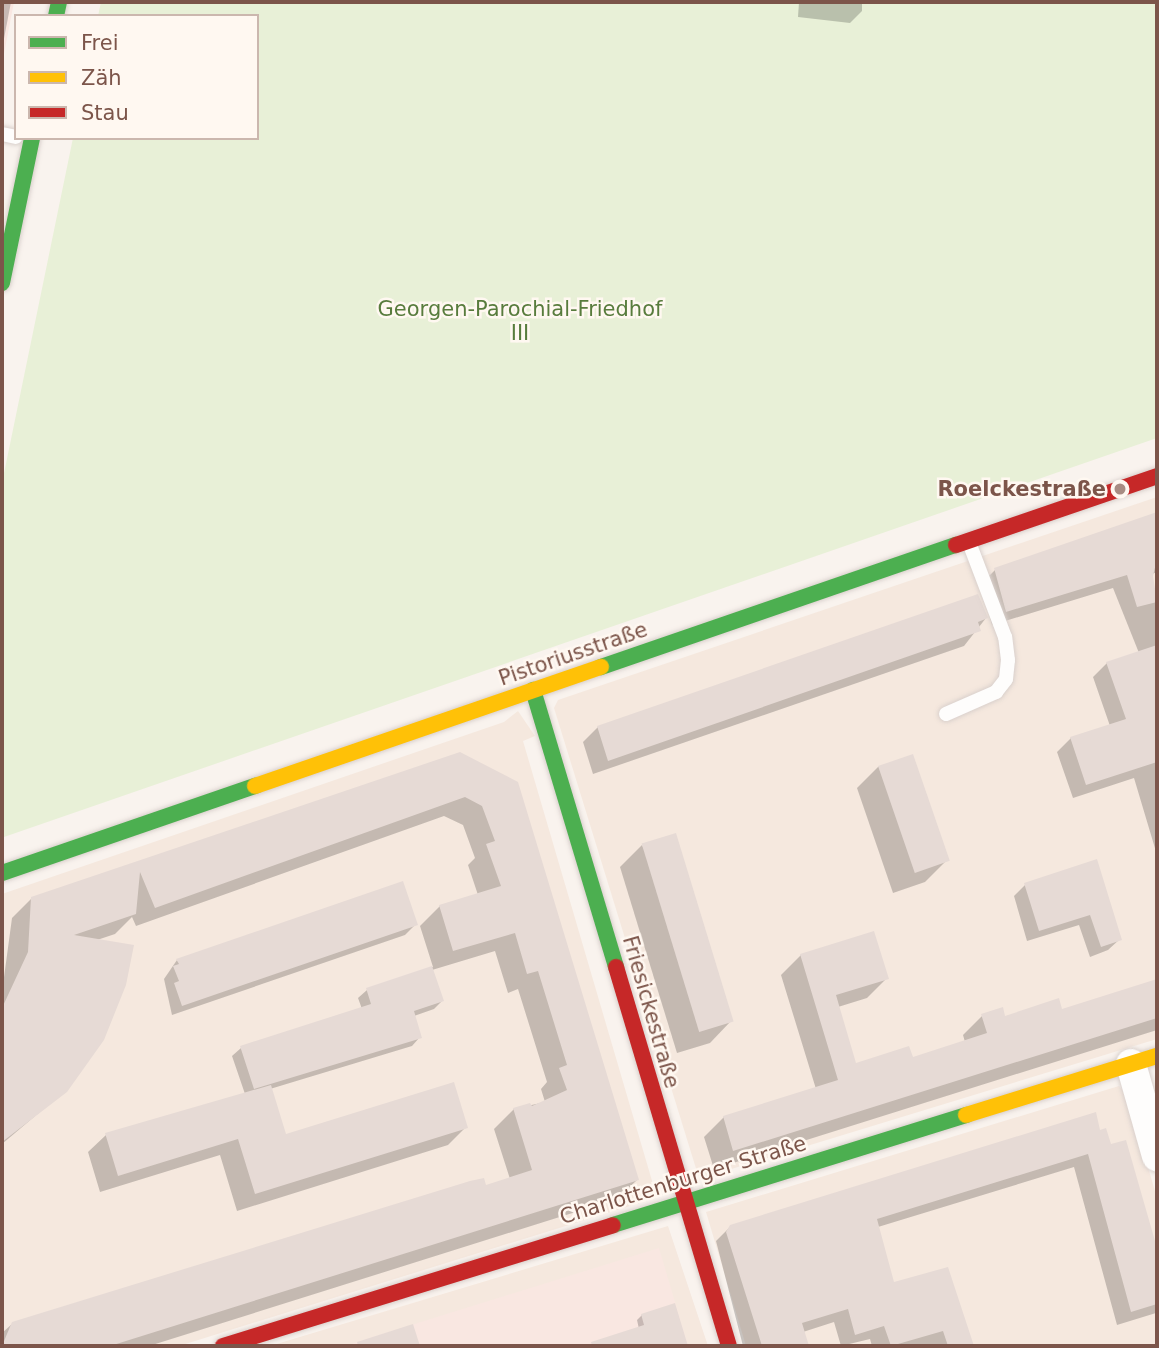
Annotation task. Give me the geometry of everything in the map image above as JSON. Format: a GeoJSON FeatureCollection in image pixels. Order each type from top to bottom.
{"type":"FeatureCollection","features":[{"type":"Feature","properties":{"kind":"street"},"geometry":{"type":"LineString","coordinates":[[2,283],[25,140]]}},
{"type":"Feature","properties":{"kind":"street","name":"Pistoriusstraße"},"geometry":{"type":"LineString","coordinates":[[2,873],[1157,476]]}},
{"type":"Feature","properties":{"kind":"street","name":"Friesickestraße"},"geometry":{"type":"LineString","coordinates":[[533,690],[729,1346]]}},
{"type":"Feature","properties":{"kind":"street"},"geometry":{"type":"LineString","coordinates":[[1144,1060],[1157,1156]]}},
{"type":"Feature","properties":{"kind":"street","name":"Charlottenburger Straße"},"geometry":{"type":"LineString","coordinates":[[223,1346],[1144,1060]]}},
{"type":"Feature","properties":{"kind":"lane"},"geometry":{"type":"LineString","coordinates":[[946,714],[996,692],[1006,679],[1006,638],[968,541]]}},
{"type":"Feature","properties":{"kind":"shaded area"},"geometry":{"type":"Polygon","coordinates":[[[2,2],[14,2],[2,64],[2,2]]]}},
{"type":"Feature","properties":{"kind":"shaded area"},"geometry":{"type":"Polygon","coordinates":[[[1157,497],[1157,1039],[702,1178],[698,1175],[554,708],[558,700],[1157,497]]]}},
{"type":"Feature","properties":{"kind":"shaded area"},"geometry":{"type":"Polygon","coordinates":[[[518,711],[535,736],[523,741],[655,1191],[643,1202],[179,1346],[2,1346],[2,894],[504,722],[518,711]]]}},
{"type":"Feature","properties":{"kind":"shaded area"},"geometry":{"type":"Polygon","coordinates":[[[1119,1086],[1127,1096],[1157,1198],[1157,1346],[746,1346],[706,1212],[1119,1086]]]}},
{"type":"Feature","properties":{"kind":"shaded area"},"geometry":{"type":"Polygon","coordinates":[[[668,1226],[708,1346],[270,1346],[668,1226]]]}},
{"type":"Feature","properties":{"kind":"shaded area"},"geometry":{"type":"Polygon","coordinates":[[[659,1248],[688,1346],[346,1346],[376,1336],[659,1248]]]}},
{"type":"Feature","properties":{"kind":"green space","name":"Georgen-Parochial-Friedhof III"},"geometry":{"type":"Polygon","coordinates":[[[101,2],[1157,2],[1157,438],[4,837],[2,483],[73,140],[259,140],[259,14],[98,14],[101,2]]]}},
{"type":"Feature","properties":{"kind":"building"},"geometry":{"type":"Polygon","coordinates":[[[1157,512],[1157,559],[1153,576],[1157,602],[1137,607],[1127,575],[1006,612],[994,568],[1157,512]]]}},
{"type":"Feature","properties":{"kind":"building"},"geometry":{"type":"Polygon","coordinates":[[[978,594],[988,618],[978,622],[981,631],[608,761],[597,726],[978,594]]]}},
{"type":"Feature","properties":{"kind":"building"},"geometry":{"type":"Polygon","coordinates":[[[1157,645],[1157,762],[1086,785],[1070,737],[1126,719],[1106,662],[1157,645]]]}},
{"type":"Feature","properties":{"kind":"building"},"geometry":{"type":"Polygon","coordinates":[[[460,752],[518,782],[639,1180],[110,1346],[2,1346],[12,1322],[470,1181],[484,1178],[486,1185],[532,1170],[513,1108],[530,1103],[532,1106],[567,1090],[559,1068],[567,1065],[538,971],[527,974],[515,933],[453,951],[439,905],[501,886],[486,844],[495,841],[482,806],[465,797],[155,908],[140,872],[136,914],[74,935],[134,945],[126,985],[104,1040],[67,1092],[2,1142],[2,1008],[28,952],[31,897],[460,752]]]}},
{"type":"Feature","properties":{"kind":"building"},"geometry":{"type":"Polygon","coordinates":[[[913,754],[950,861],[915,873],[878,766],[913,754]]]}},
{"type":"Feature","properties":{"kind":"building"},"geometry":{"type":"Polygon","coordinates":[[[676,833],[734,1021],[699,1032],[642,844],[676,833]]]}},
{"type":"Feature","properties":{"kind":"building"},"geometry":{"type":"Polygon","coordinates":[[[1097,859],[1122,940],[1101,947],[1090,915],[1039,931],[1024,883],[1097,859]]]}},
{"type":"Feature","properties":{"kind":"building"},"geometry":{"type":"Polygon","coordinates":[[[403,881],[418,925],[182,1006],[174,983],[179,981],[173,966],[179,964],[176,959],[403,881]]]}},
{"type":"Feature","properties":{"kind":"building"},"geometry":{"type":"Polygon","coordinates":[[[874,931],[889,979],[836,995],[856,1063],[909,1046],[913,1057],[987,1033],[981,1014],[1003,1007],[1005,1016],[1059,998],[1062,1009],[1157,979],[1157,1018],[733,1151],[723,1116],[838,1080],[800,954],[874,931]]]}},
{"type":"Feature","properties":{"kind":"building"},"geometry":{"type":"Polygon","coordinates":[[[432,966],[444,1001],[414,1011],[422,1038],[254,1089],[240,1046],[371,1004],[366,988],[432,966]]]}},
{"type":"Feature","properties":{"kind":"building"},"geometry":{"type":"Polygon","coordinates":[[[454,1082],[468,1128],[255,1194],[238,1139],[118,1176],[105,1133],[271,1085],[286,1134],[454,1082]]]}},
{"type":"Feature","properties":{"kind":"building"},"geometry":{"type":"Polygon","coordinates":[[[1096,1112],[1100,1130],[1106,1128],[1111,1144],[1126,1140],[1157,1248],[1157,1304],[1131,1312],[1088,1154],[877,1219],[894,1282],[948,1267],[974,1346],[948,1346],[943,1331],[891,1346],[884,1326],[855,1335],[848,1309],[802,1323],[809,1346],[762,1346],[726,1232],[730,1225],[1096,1112]]]}},
{"type":"Feature","properties":{"kind":"building"},"geometry":{"type":"Polygon","coordinates":[[[675,1303],[688,1346],[592,1346],[591,1342],[644,1325],[641,1314],[675,1303]]]}},
{"type":"Feature","properties":{"kind":"building"},"geometry":{"type":"Polygon","coordinates":[[[413,1324],[420,1346],[358,1346],[357,1342],[413,1324]]]}},
{"type":"Feature","properties":{"kind":"traffic: fast"},"geometry":{"type":"LineString","coordinates":[[56,14],[59,2]]}},
{"type":"Feature","properties":{"kind":"traffic: fast"},"geometry":{"type":"LineString","coordinates":[[2,283],[32,140]]}},
{"type":"Feature","properties":{"kind":"traffic: fast"},"geometry":{"type":"LineString","coordinates":[[601,667],[956,545]]}},
{"type":"Feature","properties":{"kind":"traffic: fast"},"geometry":{"type":"LineString","coordinates":[[533,690],[616,967]]}},
{"type":"Feature","properties":{"kind":"traffic: fast"},"geometry":{"type":"LineString","coordinates":[[2,873],[255,786]]}},
{"type":"Feature","properties":{"kind":"traffic: fast"},"geometry":{"type":"LineString","coordinates":[[613,1225],[966,1115]]}},
{"type":"Feature","properties":{"kind":"traffic: slow"},"geometry":{"type":"LineString","coordinates":[[255,786],[601,667]]}},
{"type":"Feature","properties":{"kind":"traffic: slow"},"geometry":{"type":"LineString","coordinates":[[966,1115],[1157,1056]]}},
{"type":"Feature","properties":{"kind":"traffic: jam"},"geometry":{"type":"LineString","coordinates":[[956,545],[1157,476]]}},
{"type":"Feature","properties":{"kind":"traffic: jam"},"geometry":{"type":"LineString","coordinates":[[616,967],[729,1346]]}},
{"type":"Feature","properties":{"kind":"traffic: jam"},"geometry":{"type":"LineString","coordinates":[[223,1346],[613,1225]]}},
{"type":"Feature","properties":{"kind":"place","name":"Roelckestraße"},"geometry":{"type":"Point","coordinates":[1120,489]}}]}
